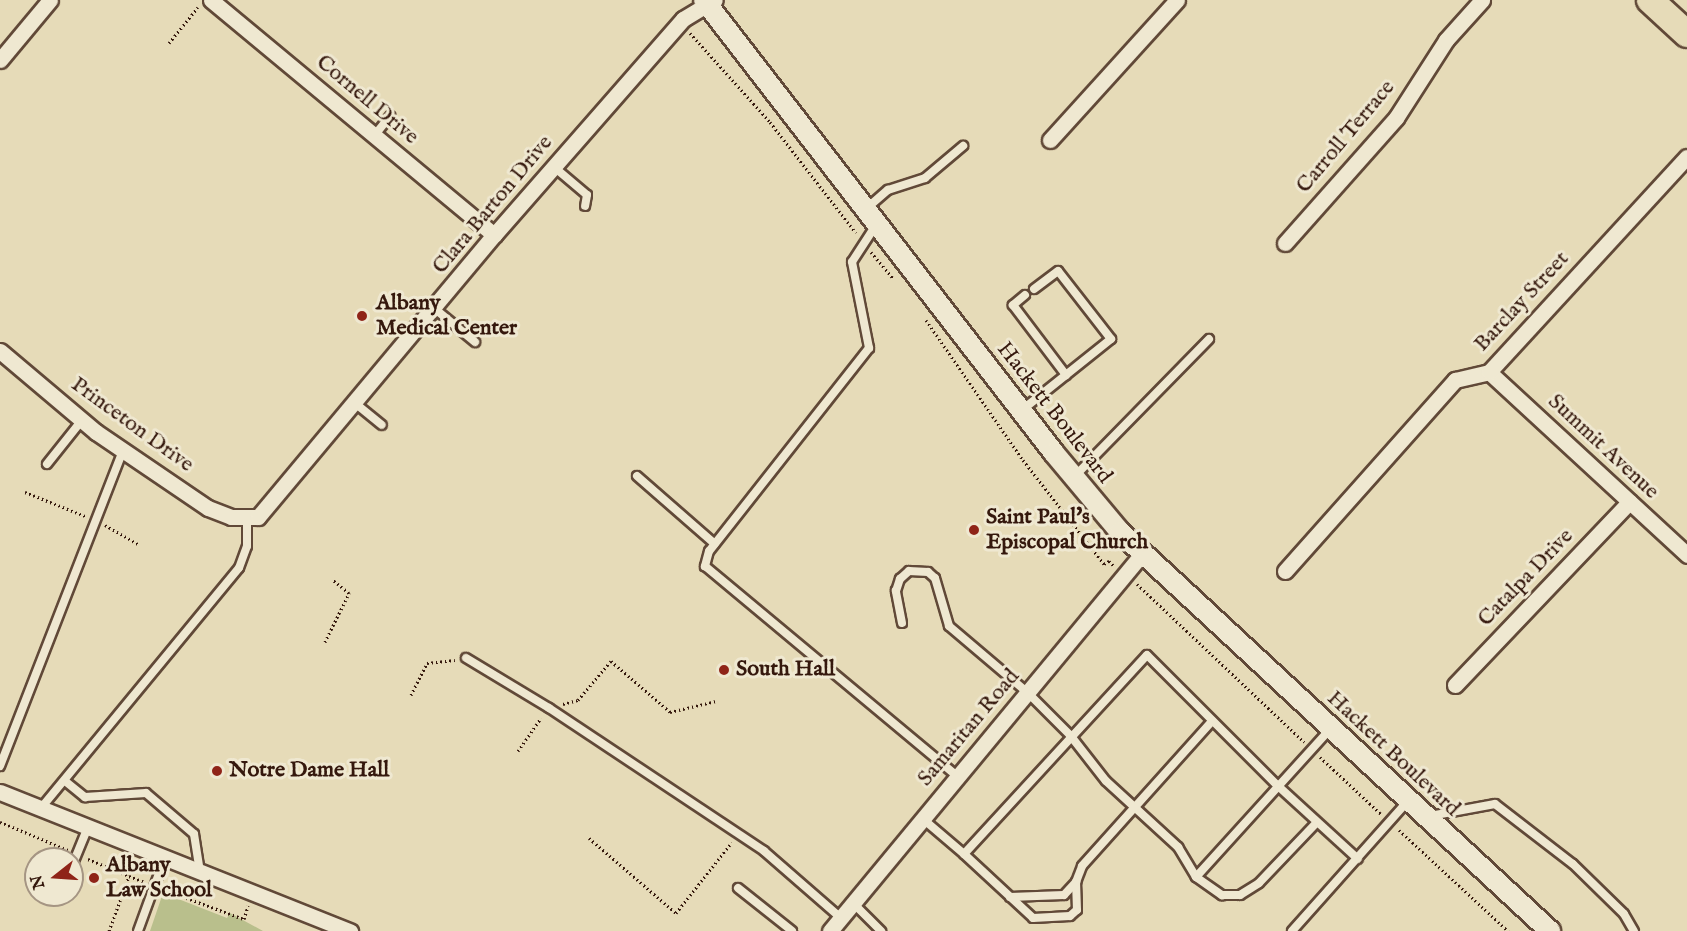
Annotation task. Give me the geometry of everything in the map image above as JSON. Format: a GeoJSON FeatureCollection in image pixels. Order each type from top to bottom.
{"type":"FeatureCollection","features":[{"type":"Feature","properties":{"kind":"main road"},"geometry":{"type":"LineString","coordinates":[[1650,0],[1687,34]]}},
{"type":"Feature","properties":{"kind":"street"},"geometry":{"type":"LineString","coordinates":[[0,60],[50,0]]}},
{"type":"Feature","properties":{"kind":"street","name":"Cornell Drive"},"geometry":{"type":"LineString","coordinates":[[211,0],[494,235]]}},
{"type":"Feature","properties":{"kind":"street"},"geometry":{"type":"LineString","coordinates":[[1050,140],[1177,0]]}},
{"type":"Feature","properties":{"kind":"street","name":"Carroll Terrace"},"geometry":{"type":"LineString","coordinates":[[1285,243],[1396,118],[1446,40],[1482,0]]}},
{"type":"Feature","properties":{"kind":"street","name":"Clara Barton Drive"},"geometry":{"type":"LineString","coordinates":[[247,519],[258,517],[271,505],[494,235],[682,20],[709,2]]}},
{"type":"Feature","properties":{"kind":"street","name":"Hackett Boulevard"},"geometry":{"type":"LineString","coordinates":[[709,2],[1073,478],[1142,554],[1550,931]]}},
{"type":"Feature","properties":{"kind":"street","name":"Barclay Street"},"geometry":{"type":"LineString","coordinates":[[1285,571],[1455,380],[1489,372],[1687,157]]}},
{"type":"Feature","properties":{"kind":"street","name":"Princeton Drive"},"geometry":{"type":"LineString","coordinates":[[0,351],[82,420],[208,508],[247,519]]}},
{"type":"Feature","properties":{"kind":"street","name":"Summit Avenue"},"geometry":{"type":"LineString","coordinates":[[1489,372],[1687,555]]}},
{"type":"Feature","properties":{"kind":"street","name":"Catalpa Drive"},"geometry":{"type":"LineString","coordinates":[[1455,685],[1629,502]]}},
{"type":"Feature","properties":{"kind":"street","name":"Samaritan Road"},"geometry":{"type":"LineString","coordinates":[[830,931],[1142,554]]}},
{"type":"Feature","properties":{"kind":"street"},"geometry":{"type":"LineString","coordinates":[[0,792],[350,931]]}},
{"type":"Feature","properties":{"kind":"lane"},"geometry":{"type":"LineString","coordinates":[[374,136],[390,116]]}},
{"type":"Feature","properties":{"kind":"lane"},"geometry":{"type":"LineString","coordinates":[[958,777],[705,566],[715,544],[869,348],[852,262],[872,216],[888,190],[925,178],[963,146]]}},
{"type":"Feature","properties":{"kind":"lane"},"geometry":{"type":"LineString","coordinates":[[554,167],[587,195],[585,206]]}},
{"type":"Feature","properties":{"kind":"lane"},"geometry":{"type":"LineString","coordinates":[[1021,410],[1111,339],[1058,271],[1034,289]]}},
{"type":"Feature","properties":{"kind":"lane"},"geometry":{"type":"LineString","coordinates":[[1025,295],[1013,305],[1066,375]]}},
{"type":"Feature","properties":{"kind":"lane"},"geometry":{"type":"LineString","coordinates":[[435,309],[475,342]]}},
{"type":"Feature","properties":{"kind":"lane"},"geometry":{"type":"LineString","coordinates":[[1073,478],[1209,339]]}},
{"type":"Feature","properties":{"kind":"lane"},"geometry":{"type":"LineString","coordinates":[[356,404],[382,425]]}},
{"type":"Feature","properties":{"kind":"lane"},"geometry":{"type":"LineString","coordinates":[[47,464],[82,420]]}},
{"type":"Feature","properties":{"kind":"lane"},"geometry":{"type":"LineString","coordinates":[[0,766],[123,450]]}},
{"type":"Feature","properties":{"kind":"lane"},"geometry":{"type":"LineString","coordinates":[[637,476],[715,544]]}},
{"type":"Feature","properties":{"kind":"lane"},"geometry":{"type":"LineString","coordinates":[[41,808],[239,568],[247,546],[247,519]]}},
{"type":"Feature","properties":{"kind":"lane"},"geometry":{"type":"LineString","coordinates":[[902,623],[896,591],[900,579],[909,571],[928,572],[935,578],[949,626],[1028,693],[1070,735],[1106,782],[1178,847],[1196,877],[1222,895],[1240,895],[1259,883],[1317,822]]}},
{"type":"Feature","properties":{"kind":"lane"},"geometry":{"type":"LineString","coordinates":[[964,854],[1070,735],[1147,655],[1278,786],[1358,858]]}},
{"type":"Feature","properties":{"kind":"lane"},"geometry":{"type":"LineString","coordinates":[[466,658],[549,708],[764,851],[841,918]]}},
{"type":"Feature","properties":{"kind":"lane"},"geometry":{"type":"LineString","coordinates":[[1010,897],[1064,895],[1076,882],[1082,866],[1212,721]]}},
{"type":"Feature","properties":{"kind":"lane"},"geometry":{"type":"LineString","coordinates":[[1196,877],[1330,729]]}},
{"type":"Feature","properties":{"kind":"lane"},"geometry":{"type":"LineString","coordinates":[[65,781],[85,797],[146,792],[194,834],[200,871]]}},
{"type":"Feature","properties":{"kind":"lane"},"geometry":{"type":"LineString","coordinates":[[1292,931],[1408,801]]}},
{"type":"Feature","properties":{"kind":"lane"},"geometry":{"type":"LineString","coordinates":[[1426,817],[1495,804],[1573,864],[1624,914],[1634,931]]}},
{"type":"Feature","properties":{"kind":"lane"},"geometry":{"type":"LineString","coordinates":[[923,819],[1034,918],[1070,916],[1077,910],[1076,882]]}},
{"type":"Feature","properties":{"kind":"lane"},"geometry":{"type":"LineString","coordinates":[[80,847],[88,827]]}},
{"type":"Feature","properties":{"kind":"lane"},"geometry":{"type":"LineString","coordinates":[[138,931],[165,857]]}},
{"type":"Feature","properties":{"kind":"lane"},"geometry":{"type":"LineString","coordinates":[[738,888],[792,931]]}},
{"type":"Feature","properties":{"kind":"lane"},"geometry":{"type":"LineString","coordinates":[[852,903],[881,931]]}},
{"type":"Feature","properties":{"kind":"path"},"geometry":{"type":"LineString","coordinates":[[170,43],[204,0]]}},
{"type":"Feature","properties":{"kind":"path"},"geometry":{"type":"LineString","coordinates":[[325,642],[349,593],[332,579]]}},
{"type":"Feature","properties":{"kind":"path"},"geometry":{"type":"LineString","coordinates":[[411,695],[427,663],[466,658]]}},
{"type":"Feature","properties":{"kind":"path"},"geometry":{"type":"LineString","coordinates":[[518,751],[549,708],[578,700],[611,661],[670,712],[716,701]]}},
{"type":"Feature","properties":{"kind":"path"},"geometry":{"type":"LineString","coordinates":[[589,838],[676,913],[737,834]]}},
{"type":"Feature","properties":{"kind":"path"},"geometry":{"type":"LineString","coordinates":[[109,931],[129,876],[243,920],[253,892]]}},
{"type":"Feature","properties":{"kind":"green space"},"geometry":{"type":"Polygon","coordinates":[[[163,893],[227,918],[230,913],[263,931],[150,931],[163,893]]]}},
{"type":"Feature","properties":{"kind":"place","name":"Albany Medical Center"},"geometry":{"type":"Point","coordinates":[362,316]}},
{"type":"Feature","properties":{"kind":"place","name":"Saint Paul's Episcopal Church"},"geometry":{"type":"Point","coordinates":[974,530]}},
{"type":"Feature","properties":{"kind":"place","name":"South Hall"},"geometry":{"type":"Point","coordinates":[724,670]}},
{"type":"Feature","properties":{"kind":"place","name":"Notre Dame Hall"},"geometry":{"type":"Point","coordinates":[217,771]}},
{"type":"Feature","properties":{"kind":"place","name":"Albany Law School"},"geometry":{"type":"Point","coordinates":[94,878]}}]}
